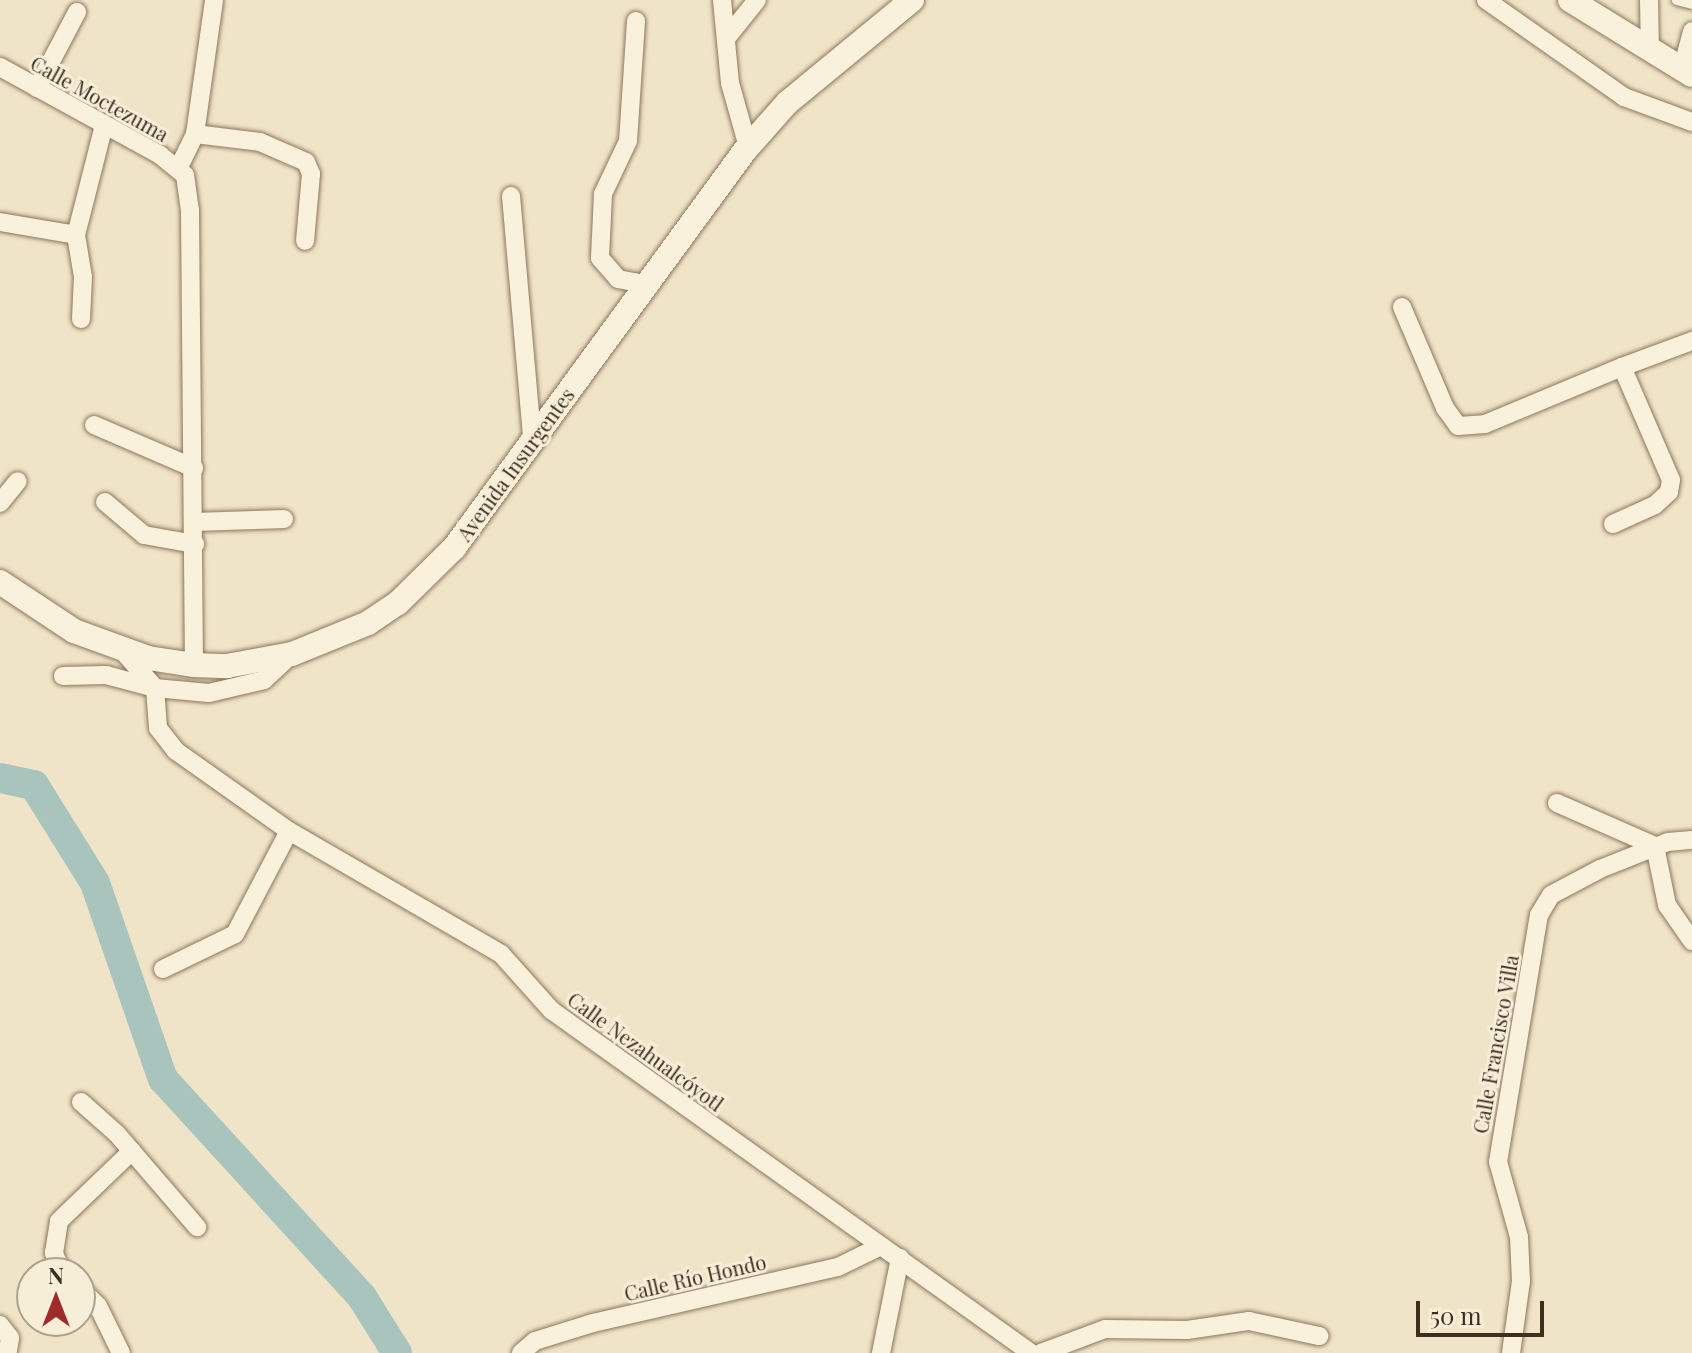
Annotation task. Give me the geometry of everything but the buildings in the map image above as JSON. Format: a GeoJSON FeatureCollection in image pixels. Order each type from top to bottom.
{"type":"FeatureCollection","features":[{"type":"Feature","properties":{"kind":"main road","name":"Avenida Insurgentes"},"geometry":{"type":"LineString","coordinates":[[0,582],[74,631],[122,650],[194,665],[227,666],[292,654],[347,635],[398,603],[428,576],[748,147],[787,103],[912,0]]}},
{"type":"Feature","properties":{"kind":"main road"},"geometry":{"type":"LineString","coordinates":[[1570,0],[1687,72]]}},
{"type":"Feature","properties":{"kind":"street"},"geometry":{"type":"LineString","coordinates":[[194,665],[195,522],[189,195],[179,167],[195,134],[214,0]]}},
{"type":"Feature","properties":{"kind":"street"},"geometry":{"type":"LineString","coordinates":[[722,0],[728,36],[730,83],[748,147]]}},
{"type":"Feature","properties":{"kind":"street"},"geometry":{"type":"LineString","coordinates":[[728,36],[757,0]]}},
{"type":"Feature","properties":{"kind":"street"},"geometry":{"type":"LineString","coordinates":[[1486,0],[1624,97],[1692,122]]}},
{"type":"Feature","properties":{"kind":"street"},"geometry":{"type":"LineString","coordinates":[[1649,0],[1650,50]]}},
{"type":"Feature","properties":{"kind":"street"},"geometry":{"type":"LineString","coordinates":[[37,88],[77,12]]}},
{"type":"Feature","properties":{"kind":"street"},"geometry":{"type":"LineString","coordinates":[[636,21],[628,141],[603,194],[600,258],[608,273],[648,285]]}},
{"type":"Feature","properties":{"kind":"street"},"geometry":{"type":"LineString","coordinates":[[1687,72],[1692,31]]}},
{"type":"Feature","properties":{"kind":"street","name":"Calle Moctezuma"},"geometry":{"type":"LineString","coordinates":[[0,67],[179,167]]}},
{"type":"Feature","properties":{"kind":"street"},"geometry":{"type":"LineString","coordinates":[[81,319],[83,277],[76,235],[104,125]]}},
{"type":"Feature","properties":{"kind":"street"},"geometry":{"type":"LineString","coordinates":[[195,134],[260,142],[306,162],[311,174],[305,241]]}},
{"type":"Feature","properties":{"kind":"street"},"geometry":{"type":"LineString","coordinates":[[511,196],[532,435]]}},
{"type":"Feature","properties":{"kind":"street"},"geometry":{"type":"LineString","coordinates":[[0,222],[76,235]]}},
{"type":"Feature","properties":{"kind":"street"},"geometry":{"type":"LineString","coordinates":[[1402,307],[1445,408],[1458,426],[1485,424],[1692,341]]}},
{"type":"Feature","properties":{"kind":"street"},"geometry":{"type":"LineString","coordinates":[[1613,524],[1655,505],[1669,492],[1671,480],[1622,367]]}},
{"type":"Feature","properties":{"kind":"street"},"geometry":{"type":"LineString","coordinates":[[94,425],[194,468]]}},
{"type":"Feature","properties":{"kind":"street"},"geometry":{"type":"LineString","coordinates":[[0,503],[18,481]]}},
{"type":"Feature","properties":{"kind":"street"},"geometry":{"type":"LineString","coordinates":[[105,502],[144,535],[195,544]]}},
{"type":"Feature","properties":{"kind":"street"},"geometry":{"type":"LineString","coordinates":[[195,522],[284,519]]}},
{"type":"Feature","properties":{"kind":"street"},"geometry":{"type":"LineString","coordinates":[[122,650],[155,688]]}},
{"type":"Feature","properties":{"kind":"street"},"geometry":{"type":"LineString","coordinates":[[63,676],[106,675],[155,688],[209,693],[264,680],[292,654]]}},
{"type":"Feature","properties":{"kind":"street","name":"Calle Nezahualcóyotl"},"geometry":{"type":"LineString","coordinates":[[155,688],[154,713],[166,741],[289,831],[501,954],[551,1010],[1031,1353]]}},
{"type":"Feature","properties":{"kind":"street"},"geometry":{"type":"LineString","coordinates":[[1557,803],[1655,846],[1667,905],[1692,941]]}},
{"type":"Feature","properties":{"kind":"street"},"geometry":{"type":"LineString","coordinates":[[163,969],[235,934],[289,831]]}},
{"type":"Feature","properties":{"kind":"street","name":"Calle Francisco Villa"},"geometry":{"type":"LineString","coordinates":[[1511,1353],[1521,1281],[1519,1237],[1498,1162],[1539,915],[1544,902],[1562,887],[1655,846],[1692,840]]}},
{"type":"Feature","properties":{"kind":"street"},"geometry":{"type":"LineString","coordinates":[[81,1102],[132,1151],[197,1227]]}},
{"type":"Feature","properties":{"kind":"street"},"geometry":{"type":"LineString","coordinates":[[56,1257],[59,1221],[132,1151]]}},
{"type":"Feature","properties":{"kind":"street","name":"Calle Río Hondo"},"geometry":{"type":"LineString","coordinates":[[521,1353],[535,1341],[593,1323],[838,1267],[881,1246]]}},
{"type":"Feature","properties":{"kind":"street"},"geometry":{"type":"LineString","coordinates":[[881,1353],[900,1258]]}},
{"type":"Feature","properties":{"kind":"street"},"geometry":{"type":"LineString","coordinates":[[96,1304],[121,1353]]}},
{"type":"Feature","properties":{"kind":"street"},"geometry":{"type":"LineString","coordinates":[[1041,1353],[1105,1329],[1187,1330],[1249,1321],[1319,1336]]}},
{"type":"Feature","properties":{"kind":"street"},"geometry":{"type":"LineString","coordinates":[[0,1325],[10,1338],[6,1351]]}},
{"type":"Feature","properties":{"kind":"lane"},"geometry":{"type":"LineString","coordinates":[[1676,0],[1692,4]]}},
{"type":"Feature","properties":{"kind":"waterway"},"geometry":{"type":"LineString","coordinates":[[0,778],[34,785],[95,883],[163,1079],[362,1297],[397,1353]]}}]}
